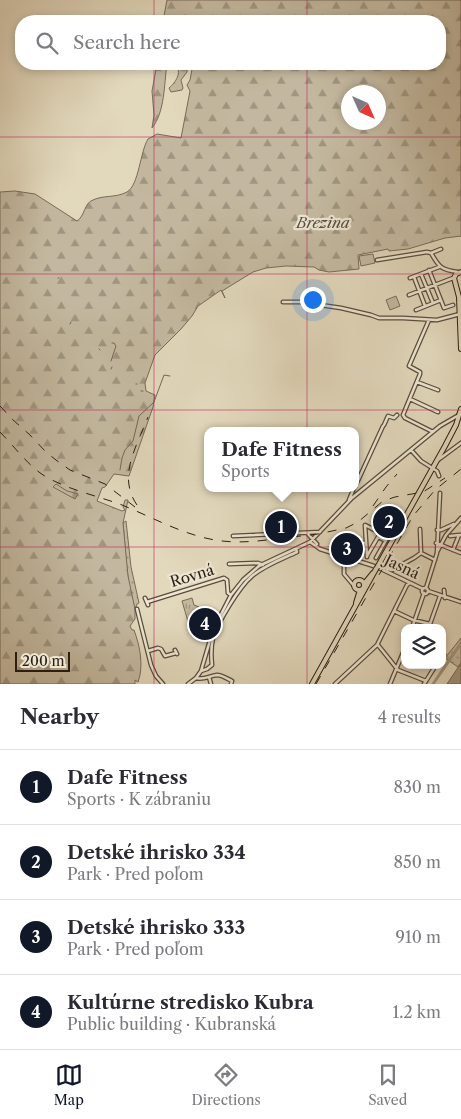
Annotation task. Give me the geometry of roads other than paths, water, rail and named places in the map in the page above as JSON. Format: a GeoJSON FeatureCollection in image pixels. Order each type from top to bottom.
{"type":"FeatureCollection","features":[{"type":"Feature","properties":{"kind":"main road"},"geometry":{"type":"LineString","coordinates":[[458,281],[461,349]]}},
{"type":"Feature","properties":{"kind":"main road"},"geometry":{"type":"LineString","coordinates":[[312,684],[437,461],[461,411]]}},
{"type":"Feature","properties":{"kind":"main road"},"geometry":{"type":"LineString","coordinates":[[353,610],[359,585],[376,569]]}},
{"type":"Feature","properties":{"kind":"street"},"geometry":{"type":"LineString","coordinates":[[377,260],[440,249]]}},
{"type":"Feature","properties":{"kind":"street"},"geometry":{"type":"LineString","coordinates":[[430,252],[439,267],[458,281]]}},
{"type":"Feature","properties":{"kind":"street"},"geometry":{"type":"LineString","coordinates":[[425,306],[412,277],[439,267]]}},
{"type":"Feature","properties":{"kind":"street"},"geometry":{"type":"LineString","coordinates":[[429,270],[444,308],[453,305]]}},
{"type":"Feature","properties":{"kind":"street"},"geometry":{"type":"LineString","coordinates":[[421,274],[433,303]]}},
{"type":"Feature","properties":{"kind":"street"},"geometry":{"type":"LineString","coordinates":[[409,295],[435,285],[458,281]]}},
{"type":"Feature","properties":{"kind":"street"},"geometry":{"type":"LineString","coordinates":[[416,310],[441,300]]}},
{"type":"Feature","properties":{"kind":"street"},"geometry":{"type":"LineString","coordinates":[[283,302],[300,302],[341,308],[379,318],[429,320],[444,319],[460,314]]}},
{"type":"Feature","properties":{"kind":"street"},"geometry":{"type":"LineString","coordinates":[[404,417],[403,413],[420,372],[408,366],[429,320]]}},
{"type":"Feature","properties":{"kind":"street"},"geometry":{"type":"LineString","coordinates":[[417,382],[438,390]]}},
{"type":"Feature","properties":{"kind":"street"},"geometry":{"type":"LineString","coordinates":[[409,399],[438,412]]}},
{"type":"Feature","properties":{"kind":"street"},"geometry":{"type":"LineString","coordinates":[[231,600],[231,595],[252,574],[265,565],[311,541],[349,502],[432,432],[453,419],[461,411]]}},
{"type":"Feature","properties":{"kind":"street"},"geometry":{"type":"LineString","coordinates":[[359,479],[388,416],[394,418],[396,415],[404,417],[432,432]]}},
{"type":"Feature","properties":{"kind":"street"},"geometry":{"type":"LineString","coordinates":[[437,461],[461,442]]}},
{"type":"Feature","properties":{"kind":"street"},"geometry":{"type":"LineString","coordinates":[[445,446],[454,448]]}},
{"type":"Feature","properties":{"kind":"street"},"geometry":{"type":"LineString","coordinates":[[411,450],[440,476]]}},
{"type":"Feature","properties":{"kind":"street"},"geometry":{"type":"LineString","coordinates":[[349,502],[353,492]]}},
{"type":"Feature","properties":{"kind":"street"},"geometry":{"type":"LineString","coordinates":[[437,553],[436,543],[440,494]]}},
{"type":"Feature","properties":{"kind":"street"},"geometry":{"type":"LineString","coordinates":[[372,529],[378,518]]}},
{"type":"Feature","properties":{"kind":"street"},"geometry":{"type":"LineString","coordinates":[[413,624],[440,545],[461,518]]}},
{"type":"Feature","properties":{"kind":"street"},"geometry":{"type":"LineString","coordinates":[[377,532],[384,520]]}},
{"type":"Feature","properties":{"kind":"street"},"geometry":{"type":"LineString","coordinates":[[437,530],[458,522]]}},
{"type":"Feature","properties":{"kind":"street"},"geometry":{"type":"LineString","coordinates":[[386,541],[378,537],[367,557],[364,524],[382,534],[388,523]]}},
{"type":"Feature","properties":{"kind":"street"},"geometry":{"type":"LineString","coordinates":[[376,558],[394,526]]}},
{"type":"Feature","properties":{"kind":"street"},"geometry":{"type":"LineString","coordinates":[[420,529],[421,553]]}},
{"type":"Feature","properties":{"kind":"street"},"geometry":{"type":"LineString","coordinates":[[232,536],[320,532]]}},
{"type":"Feature","properties":{"kind":"street"},"geometry":{"type":"LineString","coordinates":[[306,533],[311,541],[320,549]]}},
{"type":"Feature","properties":{"kind":"street"},"geometry":{"type":"LineString","coordinates":[[316,544],[317,535]]}},
{"type":"Feature","properties":{"kind":"street"},"geometry":{"type":"LineString","coordinates":[[453,550],[460,535]]}},
{"type":"Feature","properties":{"kind":"street"},"geometry":{"type":"LineString","coordinates":[[450,536],[460,535]]}},
{"type":"Feature","properties":{"kind":"street","name":"Jasná"},"geometry":{"type":"LineString","coordinates":[[311,541],[320,549],[372,565],[424,590]]}},
{"type":"Feature","properties":{"kind":"street"},"geometry":{"type":"LineString","coordinates":[[359,585],[345,576],[343,571],[344,564],[356,544],[365,543]]}},
{"type":"Feature","properties":{"kind":"street"},"geometry":{"type":"LineString","coordinates":[[436,543],[461,553]]}},
{"type":"Feature","properties":{"kind":"street"},"geometry":{"type":"LineString","coordinates":[[366,548],[370,551]]}},
{"type":"Feature","properties":{"kind":"street"},"geometry":{"type":"LineString","coordinates":[[421,553],[435,560]]}},
{"type":"Feature","properties":{"kind":"street"},"geometry":{"type":"LineString","coordinates":[[387,569],[392,570],[421,553]]}},
{"type":"Feature","properties":{"kind":"street"},"geometry":{"type":"LineString","coordinates":[[229,564],[258,563],[265,565]]}},
{"type":"Feature","properties":{"kind":"street","name":"Rovná"},"geometry":{"type":"LineString","coordinates":[[145,598],[147,604],[224,578],[227,580],[228,593],[231,595]]}},
{"type":"Feature","properties":{"kind":"street"},"geometry":{"type":"LineString","coordinates":[[336,684],[378,645],[407,585],[410,583]]}},
{"type":"Feature","properties":{"kind":"street"},"geometry":{"type":"LineString","coordinates":[[188,684],[196,678],[201,670],[215,630],[240,585]]}},
{"type":"Feature","properties":{"kind":"street"},"geometry":{"type":"LineString","coordinates":[[424,590],[461,602]]}},
{"type":"Feature","properties":{"kind":"street"},"geometry":{"type":"LineString","coordinates":[[444,590],[445,598]]}},
{"type":"Feature","properties":{"kind":"street"},"geometry":{"type":"LineString","coordinates":[[394,611],[414,620],[430,624],[440,596]]}},
{"type":"Feature","properties":{"kind":"street"},"geometry":{"type":"LineString","coordinates":[[137,609],[153,669],[163,684]]}},
{"type":"Feature","properties":{"kind":"street"},"geometry":{"type":"LineString","coordinates":[[378,645],[398,670],[425,682],[433,669]]}},
{"type":"Feature","properties":{"kind":"street"},"geometry":{"type":"LineString","coordinates":[[201,670],[212,666],[210,646]]}},
{"type":"Feature","properties":{"kind":"street"},"geometry":{"type":"LineString","coordinates":[[148,651],[161,648],[165,656],[176,652]]}},
{"type":"Feature","properties":{"kind":"street"},"geometry":{"type":"LineString","coordinates":[[206,656],[210,657]]}},
{"type":"Feature","properties":{"kind":"street"},"geometry":{"type":"LineString","coordinates":[[390,684],[401,661]]}},
{"type":"Feature","properties":{"kind":"street"},"geometry":{"type":"LineString","coordinates":[[196,678],[217,675],[232,681],[231,684]]}},
{"type":"Feature","properties":{"kind":"street"},"geometry":{"type":"LineString","coordinates":[[209,677],[212,684]]}},
{"type":"Feature","properties":{"kind":"waterway"},"geometry":{"type":"LineString","coordinates":[[111,361],[116,346],[112,343]]}},
{"type":"Feature","properties":{"kind":"waterway"},"geometry":{"type":"LineString","coordinates":[[154,402],[164,375],[170,376]]}},
{"type":"Feature","properties":{"kind":"waterway"},"geometry":{"type":"LineString","coordinates":[[120,470],[125,450],[133,441],[139,416],[153,403]]}},
{"type":"Feature","properties":{"kind":"waterway"},"geometry":{"type":"LineString","coordinates":[[433,684],[461,643]]}},
{"type":"Feature","properties":{"kind":"railway"},"geometry":{"type":"LineString","coordinates":[[0,406],[56,460],[70,470],[105,484],[135,507]]}},
{"type":"Feature","properties":{"kind":"railway"},"geometry":{"type":"LineString","coordinates":[[137,505],[131,494],[129,472],[134,450],[148,417]]}},
{"type":"Feature","properties":{"kind":"railway"},"geometry":{"type":"LineString","coordinates":[[0,432],[30,464],[50,479],[122,505],[196,536],[231,542],[260,541],[298,536]]}},
{"type":"Feature","properties":{"kind":"railway"},"geometry":{"type":"LineString","coordinates":[[316,684],[413,516],[435,490],[461,469]]}},
{"type":"Feature","properties":{"kind":"railway"},"geometry":{"type":"LineString","coordinates":[[373,506],[397,474]]}},
{"type":"Feature","properties":{"kind":"railway"},"geometry":{"type":"LineString","coordinates":[[292,537],[346,528],[358,522],[383,501],[423,492],[445,478]]}},
{"type":"Feature","properties":{"kind":"place","name":"Detské ihrisko 334"},"geometry":{"type":"Point","coordinates":[389,522]}},
{"type":"Feature","properties":{"kind":"place","name":"Dafe Fitness"},"geometry":{"type":"Point","coordinates":[281,527]}},
{"type":"Feature","properties":{"kind":"place","name":"Detské ihrisko 333"},"geometry":{"type":"Point","coordinates":[347,549]}},
{"type":"Feature","properties":{"kind":"place","name":"Kultúrne stredisko Kubra"},"geometry":{"type":"Point","coordinates":[205,624]}},
{"type":"Feature","properties":{"kind":"park label","name":"Brezina"},"geometry":{"type":"Point","coordinates":[323,223]}}]}
